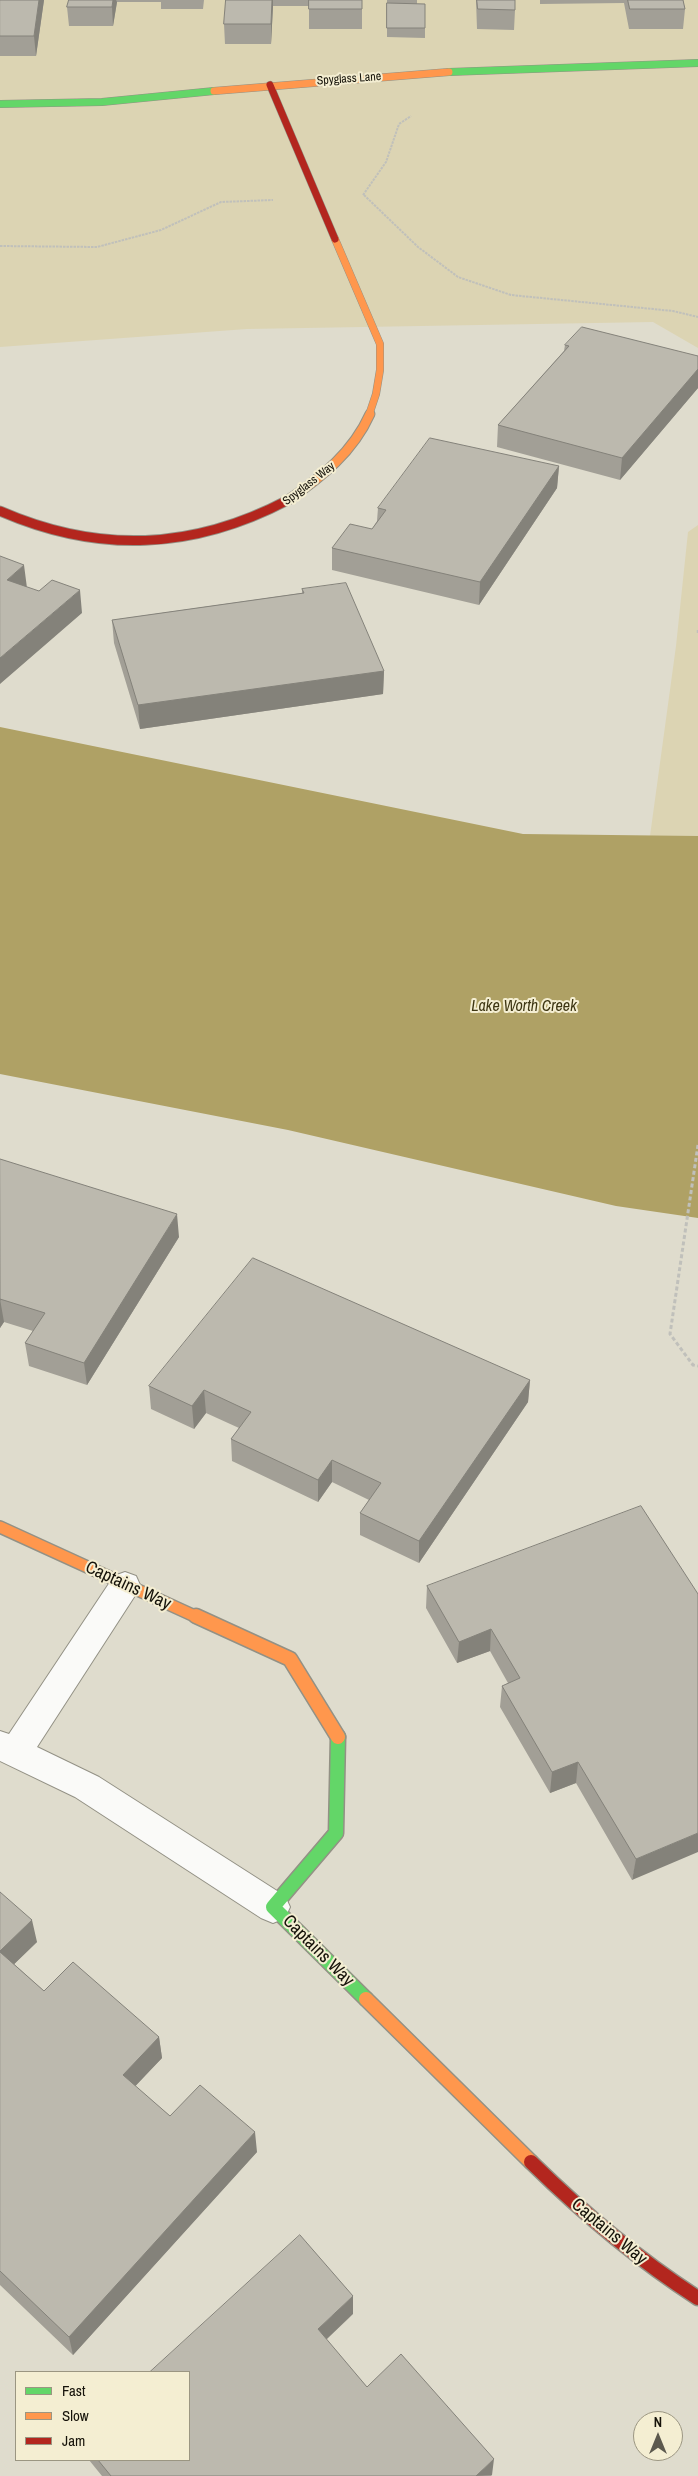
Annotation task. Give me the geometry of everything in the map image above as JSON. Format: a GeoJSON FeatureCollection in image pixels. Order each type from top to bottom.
{"type":"FeatureCollection","features":[{"type":"Feature","properties":{"kind":"street","name":"Spyglass Lane"},"geometry":{"type":"LineString","coordinates":[[0,104],[108,101],[270,85],[542,67],[698,63]]}},
{"type":"Feature","properties":{"kind":"street","name":"Spyglass Way"},"geometry":{"type":"LineString","coordinates":[[0,511],[36,527],[67,535],[100,540],[134,541],[203,534],[236,526],[265,515],[289,502],[330,470],[363,431],[380,391],[382,360],[380,344],[270,85]]}},
{"type":"Feature","properties":{"kind":"street","name":"Captains Way"},"geometry":{"type":"LineString","coordinates":[[0,1527],[290,1659],[340,1738],[336,1833],[273,1907],[563,2194],[656,2272],[698,2298]]}},
{"type":"Feature","properties":{"kind":"lane"},"geometry":{"type":"LineString","coordinates":[[125,1585],[8,1749],[87,1787],[273,1907]]}},
{"type":"Feature","properties":{"kind":"path"},"geometry":{"type":"LineString","coordinates":[[698,1145],[677,1276],[670,1334],[693,1365],[698,1366]]}},
{"type":"Feature","properties":{"kind":"shaded area"},"geometry":{"type":"Polygon","coordinates":[[[0,0],[698,0],[698,348],[653,322],[247,329],[0,347],[0,0]]]}},
{"type":"Feature","properties":{"kind":"shaded area"},"geometry":{"type":"Polygon","coordinates":[[[698,525],[698,836],[650,836],[676,646],[688,532],[698,525]]]}},
{"type":"Feature","properties":{"kind":"water","name":"Lake Worth Creek"},"geometry":{"type":"Polygon","coordinates":[[[0,727],[523,834],[698,836],[698,1218],[616,1206],[288,1130],[0,1074],[0,727]]]}},
{"type":"Feature","properties":{"kind":"building"},"geometry":{"type":"Polygon","coordinates":[[[0,0],[39,0],[34,36],[0,36],[0,0]]]}},
{"type":"Feature","properties":{"kind":"building"},"geometry":{"type":"Polygon","coordinates":[[[69,0],[113,0],[112,7],[67,7],[69,0]]]}},
{"type":"Feature","properties":{"kind":"building"},"geometry":{"type":"Polygon","coordinates":[[[226,0],[272,0],[271,24],[224,24],[226,0]]]}},
{"type":"Feature","properties":{"kind":"building"},"geometry":{"type":"Polygon","coordinates":[[[309,0],[362,0],[362,9],[309,9],[309,0]]]}},
{"type":"Feature","properties":{"kind":"building"},"geometry":{"type":"Polygon","coordinates":[[[477,0],[515,0],[515,10],[478,9],[477,0]]]}},
{"type":"Feature","properties":{"kind":"building"},"geometry":{"type":"Polygon","coordinates":[[[628,0],[683,0],[685,9],[630,9],[628,0]]]}},
{"type":"Feature","properties":{"kind":"building"},"geometry":{"type":"Polygon","coordinates":[[[387,3],[425,4],[425,28],[387,28],[387,3]]]}},
{"type":"Feature","properties":{"kind":"building"},"geometry":{"type":"Polygon","coordinates":[[[582,327],[698,356],[698,369],[622,458],[498,425],[569,346],[565,345],[582,327]]]}},
{"type":"Feature","properties":{"kind":"building"},"geometry":{"type":"Polygon","coordinates":[[[430,438],[559,466],[480,582],[332,548],[350,524],[372,529],[386,510],[378,508],[430,438]]]}},
{"type":"Feature","properties":{"kind":"building"},"geometry":{"type":"Polygon","coordinates":[[[0,556],[24,565],[7,580],[39,591],[52,580],[80,590],[0,658],[0,556]]]}},
{"type":"Feature","properties":{"kind":"building"},"geometry":{"type":"Polygon","coordinates":[[[346,583],[384,671],[138,705],[112,620],[304,593],[302,589],[346,583]]]}},
{"type":"Feature","properties":{"kind":"building"},"geometry":{"type":"Polygon","coordinates":[[[0,1159],[177,1214],[84,1363],[25,1343],[45,1313],[0,1299],[0,1159]]]}},
{"type":"Feature","properties":{"kind":"building"},"geometry":{"type":"Polygon","coordinates":[[[253,1258],[530,1380],[419,1541],[360,1513],[381,1483],[332,1460],[318,1480],[231,1439],[251,1412],[204,1390],[192,1406],[149,1386],[253,1258]]]}},
{"type":"Feature","properties":{"kind":"building"},"geometry":{"type":"Polygon","coordinates":[[[641,1506],[698,1594],[698,1833],[636,1859],[578,1762],[552,1772],[502,1686],[520,1678],[491,1629],[459,1642],[427,1586],[641,1506]]]}},
{"type":"Feature","properties":{"kind":"building"},"geometry":{"type":"Polygon","coordinates":[[[0,1892],[32,1920],[0,1951],[0,1892]]]}},
{"type":"Feature","properties":{"kind":"building"},"geometry":{"type":"Polygon","coordinates":[[[0,1952],[44,1991],[73,1962],[159,2037],[123,2075],[170,2116],[200,2085],[255,2132],[69,2337],[0,2271],[0,1952]]]}},
{"type":"Feature","properties":{"kind":"building"},"geometry":{"type":"Polygon","coordinates":[[[300,2235],[353,2296],[318,2329],[367,2387],[401,2354],[494,2459],[476,2476],[111,2476],[99,2461],[190,2461],[190,2371],[151,2371],[300,2235]]]}},
{"type":"Feature","properties":{"kind":"traffic: fast"},"geometry":{"type":"LineString","coordinates":[[449,72],[698,63]]}},
{"type":"Feature","properties":{"kind":"traffic: fast"},"geometry":{"type":"LineString","coordinates":[[0,104],[102,102],[214,91]]}},
{"type":"Feature","properties":{"kind":"traffic: fast"},"geometry":{"type":"LineString","coordinates":[[338,1737],[336,1833],[273,1907],[366,1999]]}},
{"type":"Feature","properties":{"kind":"traffic: slow"},"geometry":{"type":"LineString","coordinates":[[214,91],[449,72]]}},
{"type":"Feature","properties":{"kind":"traffic: slow"},"geometry":{"type":"LineString","coordinates":[[288,500],[328,471],[345,454],[369,416],[376,394],[380,370],[380,344],[335,239]]}},
{"type":"Feature","properties":{"kind":"traffic: slow"},"geometry":{"type":"LineString","coordinates":[[0,1527],[290,1659],[338,1737]]}},
{"type":"Feature","properties":{"kind":"traffic: slow"},"geometry":{"type":"LineString","coordinates":[[366,1999],[531,2162]]}},
{"type":"Feature","properties":{"kind":"traffic: jam"},"geometry":{"type":"LineString","coordinates":[[270,85],[335,239]]}},
{"type":"Feature","properties":{"kind":"traffic: jam"},"geometry":{"type":"LineString","coordinates":[[0,511],[37,526],[73,535],[104,540],[168,540],[199,535],[230,526],[260,515],[288,500]]}},
{"type":"Feature","properties":{"kind":"traffic: jam"},"geometry":{"type":"LineString","coordinates":[[531,2162],[611,2235],[653,2268],[698,2298]]}}]}
